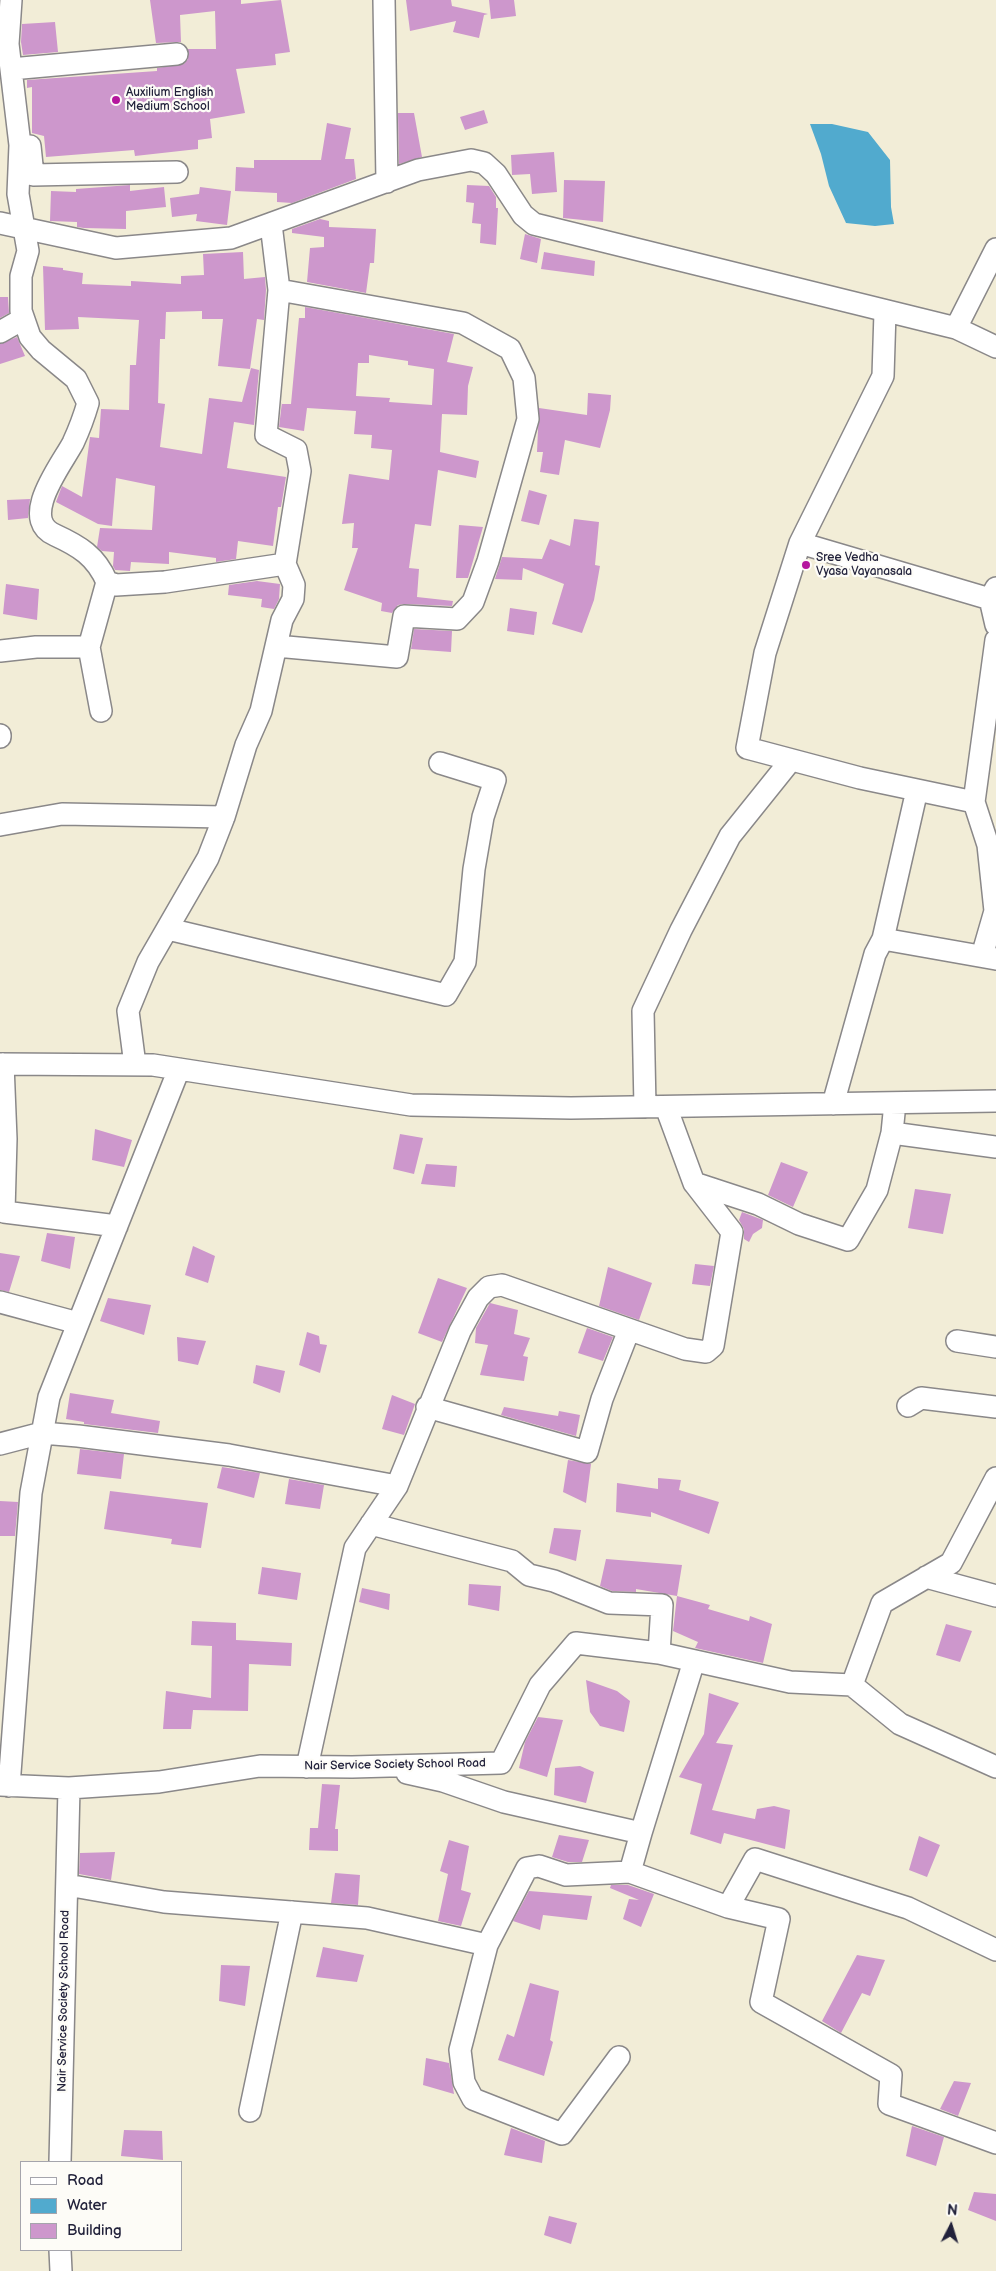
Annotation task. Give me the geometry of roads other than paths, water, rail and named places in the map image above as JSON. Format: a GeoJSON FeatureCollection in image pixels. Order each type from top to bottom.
{"type":"FeatureCollection","features":[{"type":"Feature","properties":{"kind":"street"},"geometry":{"type":"LineString","coordinates":[[11,0],[4,44],[17,69],[33,175],[177,172]]}},
{"type":"Feature","properties":{"kind":"street"},"geometry":{"type":"LineString","coordinates":[[384,0],[388,182]]}},
{"type":"Feature","properties":{"kind":"street"},"geometry":{"type":"LineString","coordinates":[[17,69],[177,54]]}},
{"type":"Feature","properties":{"kind":"street"},"geometry":{"type":"LineString","coordinates":[[17,69],[20,145],[18,194],[28,251],[21,276],[20,312],[30,337],[41,350],[76,379],[88,404],[74,440],[46,487],[41,506],[41,521],[48,532],[83,548],[99,568],[107,582],[116,585],[165,582],[285,564]]}},
{"type":"Feature","properties":{"kind":"street"},"geometry":{"type":"LineString","coordinates":[[0,223],[116,248],[231,238],[418,170],[470,160],[484,163],[496,174],[523,215],[534,224],[956,328],[996,347]]}},
{"type":"Feature","properties":{"kind":"street"},"geometry":{"type":"LineString","coordinates":[[135,1065],[128,1011],[148,962],[208,858],[224,817],[246,745],[261,711],[282,620],[293,599],[294,585],[285,564],[300,471],[296,450],[266,435],[279,290],[271,224]]}},
{"type":"Feature","properties":{"kind":"street"},"geometry":{"type":"LineString","coordinates":[[956,328],[996,250]]}},
{"type":"Feature","properties":{"kind":"street"},"geometry":{"type":"LineString","coordinates":[[276,646],[396,657],[404,616],[457,619],[473,602],[488,561],[528,419],[524,378],[510,350],[484,333],[463,323],[279,290]]}},
{"type":"Feature","properties":{"kind":"street"},"geometry":{"type":"LineString","coordinates":[[885,312],[883,376],[800,543],[766,654],[747,748],[916,790],[974,802]]}},
{"type":"Feature","properties":{"kind":"street"},"geometry":{"type":"LineString","coordinates":[[0,332],[23,319]]}},
{"type":"Feature","properties":{"kind":"street"},"geometry":{"type":"LineString","coordinates":[[800,543],[993,594],[996,625]]}},
{"type":"Feature","properties":{"kind":"street"},"geometry":{"type":"LineString","coordinates":[[100,711],[89,647],[107,582]]}},
{"type":"Feature","properties":{"kind":"street"},"geometry":{"type":"LineString","coordinates":[[883,939],[989,958],[995,911],[988,845],[974,802],[996,640]]}},
{"type":"Feature","properties":{"kind":"street"},"geometry":{"type":"LineString","coordinates":[[0,651],[36,647],[89,647]]}},
{"type":"Feature","properties":{"kind":"street"},"geometry":{"type":"LineString","coordinates":[[645,1107],[643,1011],[681,930],[730,836],[791,760]]}},
{"type":"Feature","properties":{"kind":"street"},"geometry":{"type":"LineString","coordinates":[[168,929],[446,995],[465,962],[474,869],[483,817],[495,780],[440,763]]}},
{"type":"Feature","properties":{"kind":"street"},"geometry":{"type":"LineString","coordinates":[[833,1104],[875,954],[883,939],[916,790]]}},
{"type":"Feature","properties":{"kind":"street"},"geometry":{"type":"LineString","coordinates":[[0,826],[62,814],[224,817]]}},
{"type":"Feature","properties":{"kind":"street"},"geometry":{"type":"LineString","coordinates":[[117,1226],[2,1212],[6,1139],[1,1064],[135,1065],[179,1069],[411,1105],[571,1108],[996,1101]]}},
{"type":"Feature","properties":{"kind":"street"},"geometry":{"type":"LineString","coordinates":[[69,1788],[4,1785],[31,1493],[49,1397],[179,1069]]}},
{"type":"Feature","properties":{"kind":"street"},"geometry":{"type":"LineString","coordinates":[[694,1183],[758,1204],[799,1224],[848,1240],[877,1190],[892,1133],[895,1103]]}},
{"type":"Feature","properties":{"kind":"street"},"geometry":{"type":"LineString","coordinates":[[307,1767],[355,1548],[397,1486],[427,1407],[460,1330],[478,1298],[490,1287],[502,1285],[685,1349],[706,1352],[714,1346],[732,1232],[694,1183],[666,1107]]}},
{"type":"Feature","properties":{"kind":"street"},"geometry":{"type":"LineString","coordinates":[[892,1133],[996,1147]]}},
{"type":"Feature","properties":{"kind":"street"},"geometry":{"type":"LineString","coordinates":[[0,1302],[78,1323]]}},
{"type":"Feature","properties":{"kind":"street"},"geometry":{"type":"LineString","coordinates":[[427,1407],[587,1452],[602,1398],[629,1330]]}},
{"type":"Feature","properties":{"kind":"street"},"geometry":{"type":"LineString","coordinates":[[956,1341],[996,1346]]}},
{"type":"Feature","properties":{"kind":"street"},"geometry":{"type":"LineString","coordinates":[[908,1406],[921,1398],[996,1407]]}},
{"type":"Feature","properties":{"kind":"street"},"geometry":{"type":"LineString","coordinates":[[0,1444],[42,1433],[229,1455],[397,1486]]}},
{"type":"Feature","properties":{"kind":"street"},"geometry":{"type":"LineString","coordinates":[[996,1478],[951,1563],[882,1603],[852,1685],[900,1724],[996,1767]]}},
{"type":"Feature","properties":{"kind":"street"},"geometry":{"type":"LineString","coordinates":[[371,1524],[512,1561],[529,1575],[554,1581],[609,1603],[662,1605],[659,1653]]}},
{"type":"Feature","properties":{"kind":"street"},"geometry":{"type":"LineString","coordinates":[[926,1578],[996,1596]]}},
{"type":"Feature","properties":{"kind":"street","name":"Nair Service Society School Road"},"geometry":{"type":"LineString","coordinates":[[60,2161],[69,1788],[159,1782],[260,1766],[377,1767],[501,1763],[540,1685],[576,1643],[659,1653],[790,1682],[852,1685]]}},
{"type":"Feature","properties":{"kind":"street"},"geometry":{"type":"LineString","coordinates":[[630,1872],[694,1660]]}},
{"type":"Feature","properties":{"kind":"street"},"geometry":{"type":"LineString","coordinates":[[377,1767],[443,1782],[504,1802],[641,1833]]}},
{"type":"Feature","properties":{"kind":"street"},"geometry":{"type":"LineString","coordinates":[[728,1907],[755,1858],[908,1908],[996,1950]]}},
{"type":"Feature","properties":{"kind":"street"},"geometry":{"type":"LineString","coordinates":[[619,2057],[562,2134],[473,2099],[464,2082],[460,2050],[487,1944],[527,1868],[539,1866],[566,1875],[630,1872],[728,1907],[779,1919],[760,2002],[891,2075],[889,2104],[996,2143]]}},
{"type":"Feature","properties":{"kind":"street"},"geometry":{"type":"LineString","coordinates":[[67,1885],[164,1902],[367,1918],[487,1944]]}},
{"type":"Feature","properties":{"kind":"street"},"geometry":{"type":"LineString","coordinates":[[250,2111],[292,1912]]}},
{"type":"Feature","properties":{"kind":"street"},"geometry":{"type":"LineString","coordinates":[[60,2251],[61,2271]]}},
{"type":"Feature","properties":{"kind":"water"},"geometry":{"type":"Polygon","coordinates":[[[810,124],[832,124],[868,132],[890,160],[891,207],[894,224],[875,226],[846,223],[829,186],[821,154],[810,124]]]}},
{"type":"Feature","properties":{"kind":"place","name":"Auxilium English Medium School"},"geometry":{"type":"Point","coordinates":[116,100]}},
{"type":"Feature","properties":{"kind":"place","name":"Sree Vedha Vyasa Vayanasala"},"geometry":{"type":"Point","coordinates":[806,565]}}]}
